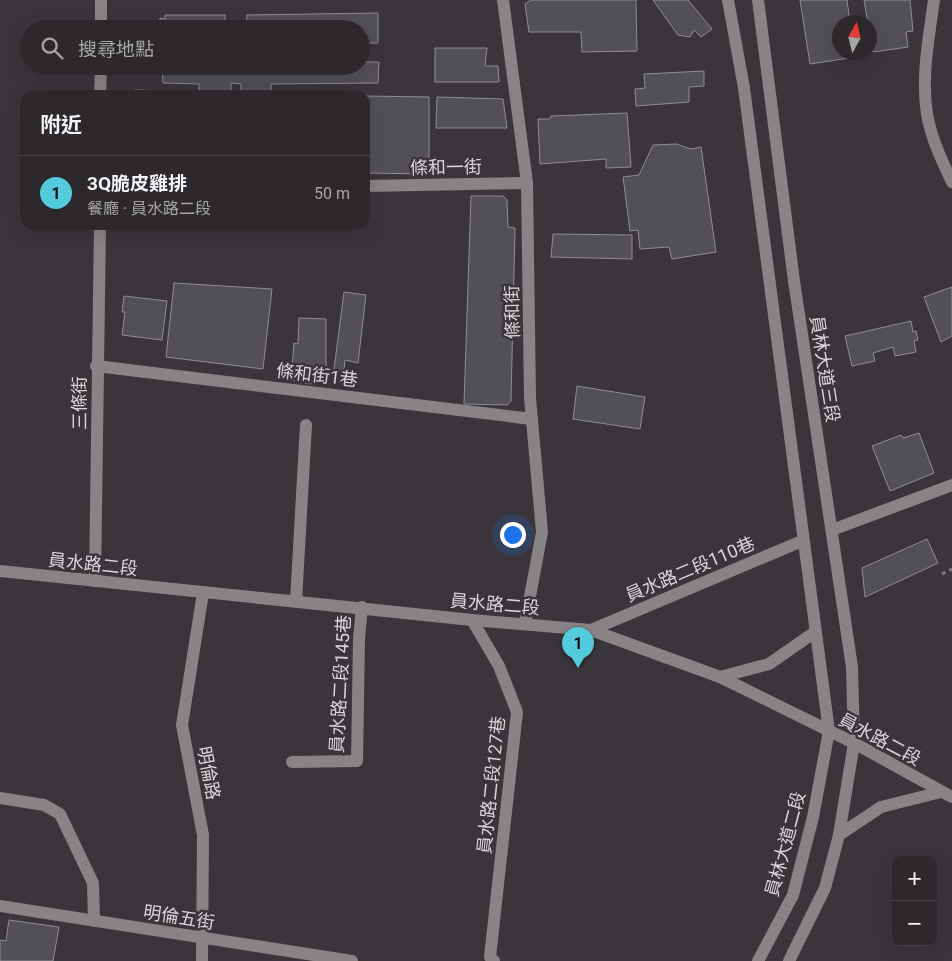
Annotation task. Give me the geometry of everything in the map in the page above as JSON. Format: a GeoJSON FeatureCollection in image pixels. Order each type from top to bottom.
{"type":"FeatureCollection","features":[{"type":"Feature","properties":{"kind":"street"},"geometry":{"type":"LineString","coordinates":[[101,0],[101,20]]}},
{"type":"Feature","properties":{"kind":"street","name":"條和街"},"geometry":{"type":"LineString","coordinates":[[503,0],[527,183],[532,419],[542,532],[525,623]]}},
{"type":"Feature","properties":{"kind":"street"},"geometry":{"type":"LineString","coordinates":[[728,0],[744,88],[802,541],[829,731]]}},
{"type":"Feature","properties":{"kind":"street","name":"員林大道三段"},"geometry":{"type":"LineString","coordinates":[[758,0],[794,281],[852,667],[854,743]]}},
{"type":"Feature","properties":{"kind":"street"},"geometry":{"type":"LineString","coordinates":[[934,0],[925,77],[927,115],[937,149],[952,182]]}},
{"type":"Feature","properties":{"kind":"street"},"geometry":{"type":"LineString","coordinates":[[100,75],[100,90]]}},
{"type":"Feature","properties":{"kind":"street","name":"條和一街"},"geometry":{"type":"LineString","coordinates":[[370,186],[527,183]]}},
{"type":"Feature","properties":{"kind":"street","name":"三條街"},"geometry":{"type":"LineString","coordinates":[[95,582],[96,366],[100,230]]}},
{"type":"Feature","properties":{"kind":"street","name":"條和街1巷"},"geometry":{"type":"LineString","coordinates":[[96,366],[532,419]]}},
{"type":"Feature","properties":{"kind":"street"},"geometry":{"type":"LineString","coordinates":[[296,601],[306,425]]}},
{"type":"Feature","properties":{"kind":"street"},"geometry":{"type":"LineString","coordinates":[[832,530],[952,484]]}},
{"type":"Feature","properties":{"kind":"street","name":"員水路二段110巷"},"geometry":{"type":"LineString","coordinates":[[591,630],[802,541]]}},
{"type":"Feature","properties":{"kind":"street","name":"員水路二段"},"geometry":{"type":"LineString","coordinates":[[0,572],[362,607],[472,620],[591,630],[720,677],[854,743],[946,794]]}},
{"type":"Feature","properties":{"kind":"street","name":"明倫路"},"geometry":{"type":"LineString","coordinates":[[202,961],[203,835],[182,724],[203,593]]}},
{"type":"Feature","properties":{"kind":"street","name":"員水路二段145巷"},"geometry":{"type":"LineString","coordinates":[[292,762],[357,761],[359,639],[362,607]]}},
{"type":"Feature","properties":{"kind":"street","name":"員水路二段127巷"},"geometry":{"type":"LineString","coordinates":[[472,620],[499,666],[517,712],[490,957],[494,961]]}},
{"type":"Feature","properties":{"kind":"street"},"geometry":{"type":"LineString","coordinates":[[720,677],[769,664],[815,632]]}},
{"type":"Feature","properties":{"kind":"street","name":"員林大道二段"},"geometry":{"type":"LineString","coordinates":[[758,961],[793,895],[813,817],[829,731]]}},
{"type":"Feature","properties":{"kind":"street"},"geometry":{"type":"LineString","coordinates":[[789,961],[825,888],[839,835],[854,743]]}},
{"type":"Feature","properties":{"kind":"street"},"geometry":{"type":"LineString","coordinates":[[839,835],[881,807],[946,794]]}},
{"type":"Feature","properties":{"kind":"street"},"geometry":{"type":"LineString","coordinates":[[0,798],[44,805],[60,814],[93,884],[94,921]]}},
{"type":"Feature","properties":{"kind":"street","name":"明倫五街"},"geometry":{"type":"LineString","coordinates":[[0,906],[352,961]]}},
{"type":"Feature","properties":{"kind":"path"},"geometry":{"type":"LineString","coordinates":[[942,574],[952,569]]}},
{"type":"Feature","properties":{"kind":"building"},"geometry":{"type":"Polygon","coordinates":[[[531,0],[636,0],[637,51],[582,52],[581,32],[529,32],[525,4],[531,0]]]}},
{"type":"Feature","properties":{"kind":"building"},"geometry":{"type":"Polygon","coordinates":[[[653,0],[688,0],[712,29],[701,37],[694,30],[690,37],[678,35],[653,0]]]}},
{"type":"Feature","properties":{"kind":"building"},"geometry":{"type":"Polygon","coordinates":[[[800,0],[847,0],[849,15],[832,15],[832,60],[836,60],[810,64],[800,0]]]}},
{"type":"Feature","properties":{"kind":"building"},"geometry":{"type":"Polygon","coordinates":[[[864,0],[910,0],[913,31],[906,32],[908,47],[877,51],[877,15],[867,15],[864,0]]]}},
{"type":"Feature","properties":{"kind":"building"},"geometry":{"type":"Polygon","coordinates":[[[378,13],[378,43],[370,43],[370,20],[247,20],[247,15],[378,13]]]}},
{"type":"Feature","properties":{"kind":"building"},"geometry":{"type":"Polygon","coordinates":[[[165,15],[225,15],[225,20],[160,20],[160,18],[165,19],[165,15]]]}},
{"type":"Feature","properties":{"kind":"building"},"geometry":{"type":"Polygon","coordinates":[[[435,48],[487,48],[485,66],[498,66],[499,82],[435,82],[435,48]]]}},
{"type":"Feature","properties":{"kind":"building"},"geometry":{"type":"Polygon","coordinates":[[[370,62],[379,62],[378,83],[271,84],[271,90],[241,90],[241,84],[231,83],[231,90],[199,90],[199,84],[163,83],[163,75],[370,75],[370,62]]]}},
{"type":"Feature","properties":{"kind":"building"},"geometry":{"type":"Polygon","coordinates":[[[704,71],[704,86],[689,87],[689,102],[636,106],[635,89],[645,88],[644,74],[704,71]]]}},
{"type":"Feature","properties":{"kind":"building"},"geometry":{"type":"Polygon","coordinates":[[[370,96],[429,97],[429,174],[370,173],[370,96]]]}},
{"type":"Feature","properties":{"kind":"building"},"geometry":{"type":"Polygon","coordinates":[[[437,97],[503,99],[507,128],[436,128],[437,97]]]}},
{"type":"Feature","properties":{"kind":"building"},"geometry":{"type":"Polygon","coordinates":[[[627,113],[631,167],[606,168],[606,159],[540,164],[538,119],[550,119],[551,116],[627,113]]]}},
{"type":"Feature","properties":{"kind":"building"},"geometry":{"type":"Polygon","coordinates":[[[676,144],[691,149],[701,147],[716,252],[672,259],[669,247],[640,249],[638,230],[630,231],[623,177],[639,175],[653,145],[676,144]]]}},
{"type":"Feature","properties":{"kind":"building"},"geometry":{"type":"Polygon","coordinates":[[[471,196],[503,196],[507,200],[508,227],[515,228],[511,401],[507,405],[464,404],[471,196]]]}},
{"type":"Feature","properties":{"kind":"building"},"geometry":{"type":"Polygon","coordinates":[[[553,234],[632,235],[632,259],[551,257],[553,234]]]}},
{"type":"Feature","properties":{"kind":"building"},"geometry":{"type":"Polygon","coordinates":[[[174,283],[272,289],[263,369],[166,357],[174,283]]]}},
{"type":"Feature","properties":{"kind":"building"},"geometry":{"type":"Polygon","coordinates":[[[952,287],[952,336],[941,342],[924,297],[952,287]]]}},
{"type":"Feature","properties":{"kind":"building"},"geometry":{"type":"Polygon","coordinates":[[[344,292],[366,295],[358,363],[345,360],[343,378],[333,377],[344,292]]]}},
{"type":"Feature","properties":{"kind":"building"},"geometry":{"type":"Polygon","coordinates":[[[124,296],[167,301],[162,340],[122,335],[125,312],[122,312],[124,296]]]}},
{"type":"Feature","properties":{"kind":"building"},"geometry":{"type":"Polygon","coordinates":[[[299,318],[326,319],[326,380],[312,379],[311,384],[291,380],[294,343],[298,344],[299,318]]]}},
{"type":"Feature","properties":{"kind":"building"},"geometry":{"type":"Polygon","coordinates":[[[911,321],[913,332],[916,331],[918,340],[914,341],[916,352],[895,356],[893,347],[873,353],[875,361],[852,366],[845,336],[911,321]]]}},
{"type":"Feature","properties":{"kind":"building"},"geometry":{"type":"Polygon","coordinates":[[[577,386],[645,397],[640,429],[573,419],[577,386]]]}},
{"type":"Feature","properties":{"kind":"building"},"geometry":{"type":"Polygon","coordinates":[[[919,433],[934,473],[890,491],[872,446],[901,435],[903,438],[919,433]]]}},
{"type":"Feature","properties":{"kind":"building"},"geometry":{"type":"Polygon","coordinates":[[[927,539],[938,563],[865,597],[862,568],[927,539]]]}},
{"type":"Feature","properties":{"kind":"building"},"geometry":{"type":"Polygon","coordinates":[[[9,920],[59,927],[53,961],[0,961],[0,940],[6,941],[9,920]]]}},
{"type":"Feature","properties":{"kind":"place","name":"3Q脆皮雞排"},"geometry":{"type":"Point","coordinates":[578,668]}}]}
